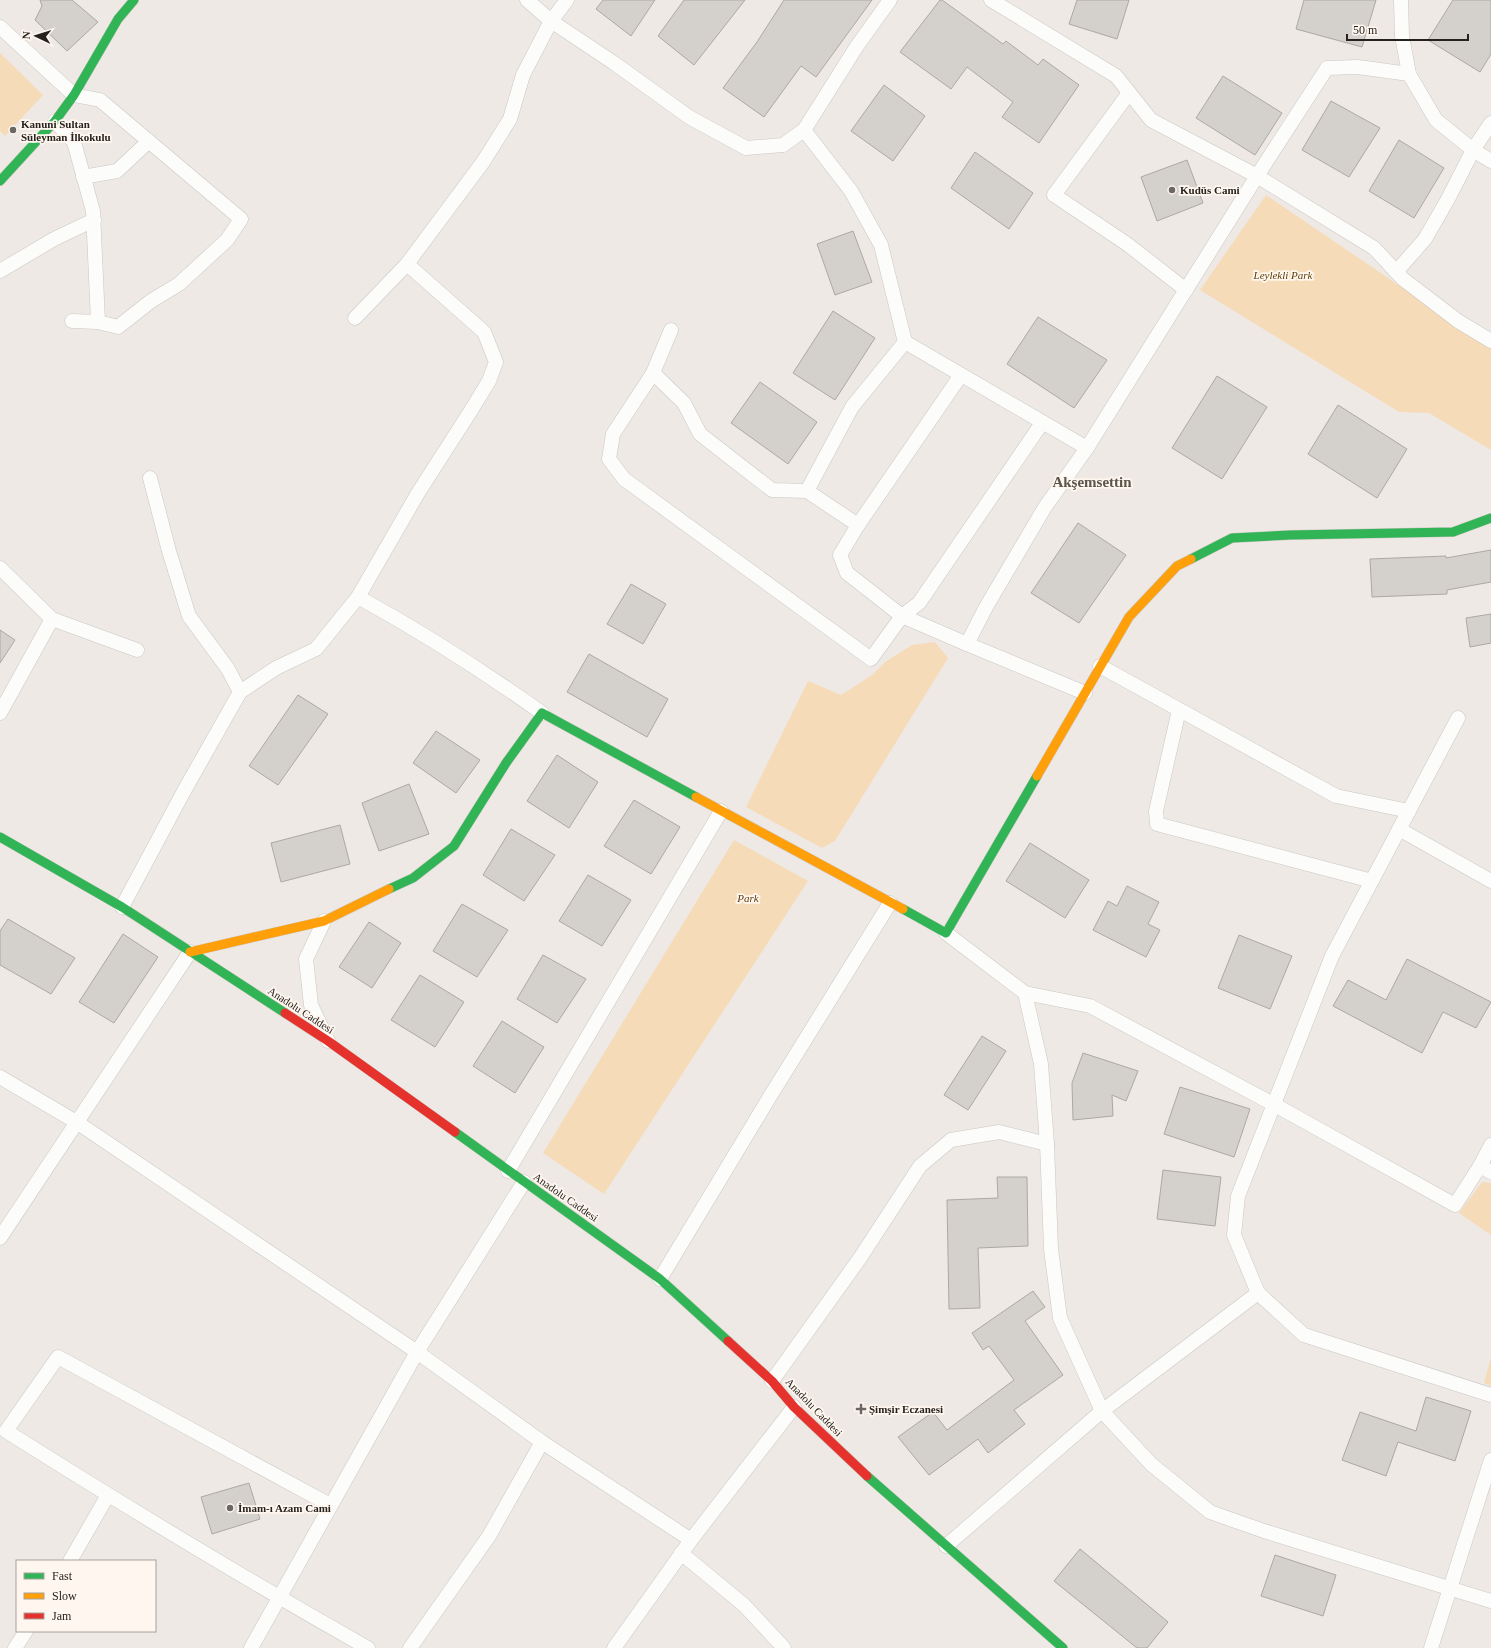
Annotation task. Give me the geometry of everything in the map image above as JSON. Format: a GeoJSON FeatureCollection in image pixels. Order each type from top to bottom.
{"type":"FeatureCollection","features":[{"type":"Feature","properties":{"kind":"street"},"geometry":{"type":"LineString","coordinates":[[0,181],[55,121],[74,95],[118,19],[134,0]]}},
{"type":"Feature","properties":{"kind":"street"},"geometry":{"type":"LineString","coordinates":[[527,0],[551,20],[689,117],[746,148],[783,146],[804,130],[857,46],[890,0]]}},
{"type":"Feature","properties":{"kind":"street"},"geometry":{"type":"LineString","coordinates":[[356,318],[407,264],[483,162],[510,119],[523,75],[551,20],[567,0]]}},
{"type":"Feature","properties":{"kind":"street"},"geometry":{"type":"LineString","coordinates":[[990,0],[1116,76],[1151,120],[1257,176],[1374,248],[1403,279],[1458,321],[1491,341]]}},
{"type":"Feature","properties":{"kind":"street"},"geometry":{"type":"LineString","coordinates":[[1402,0],[1402,36],[1409,74],[1436,120],[1473,150],[1491,161]]}},
{"type":"Feature","properties":{"kind":"street"},"geometry":{"type":"LineString","coordinates":[[0,27],[74,95],[100,100],[241,219],[227,240],[179,284],[151,300],[118,327],[98,322],[72,322]]}},
{"type":"Feature","properties":{"kind":"street"},"geometry":{"type":"LineString","coordinates":[[967,644],[986,608],[1045,507],[1087,448],[1257,176],[1327,68],[1358,67],[1409,74]]}},
{"type":"Feature","properties":{"kind":"street"},"geometry":{"type":"LineString","coordinates":[[1129,93],[1054,195],[1127,244],[1186,290]]}},
{"type":"Feature","properties":{"kind":"street"},"geometry":{"type":"LineString","coordinates":[[55,121],[74,142],[93,211],[98,322]]}},
{"type":"Feature","properties":{"kind":"street"},"geometry":{"type":"LineString","coordinates":[[1396,272],[1424,239],[1448,199],[1473,150],[1491,123]]}},
{"type":"Feature","properties":{"kind":"street"},"geometry":{"type":"LineString","coordinates":[[804,130],[851,191],[881,245],[906,342],[1087,448]]}},
{"type":"Feature","properties":{"kind":"street"},"geometry":{"type":"LineString","coordinates":[[84,177],[117,171],[149,141]]}},
{"type":"Feature","properties":{"kind":"street"},"geometry":{"type":"LineString","coordinates":[[0,271],[54,239],[94,220]]}},
{"type":"Feature","properties":{"kind":"street"},"geometry":{"type":"LineString","coordinates":[[122,907],[184,791],[240,692],[276,668],[316,649],[358,597],[418,493],[489,381],[496,362],[484,332],[407,264]]}},
{"type":"Feature","properties":{"kind":"street"},"geometry":{"type":"LineString","coordinates":[[670,330],[653,373],[613,434],[609,459],[624,479],[872,659],[902,616],[919,603],[1042,423]]}},
{"type":"Feature","properties":{"kind":"street"},"geometry":{"type":"LineString","coordinates":[[807,491],[852,407],[906,342]]}},
{"type":"Feature","properties":{"kind":"street"},"geometry":{"type":"LineString","coordinates":[[653,373],[684,403],[700,434],[772,490],[807,491],[858,525]]}},
{"type":"Feature","properties":{"kind":"street"},"geometry":{"type":"LineString","coordinates":[[961,375],[858,525],[840,555],[846,573],[902,616],[1085,693]]}},
{"type":"Feature","properties":{"kind":"street"},"geometry":{"type":"LineString","coordinates":[[150,478],[169,551],[189,616],[228,669],[240,692]]}},
{"type":"Feature","properties":{"kind":"street"},"geometry":{"type":"LineString","coordinates":[[946,933],[1129,617],[1177,566],[1232,538],[1290,535],[1453,532],[1491,518]]}},
{"type":"Feature","properties":{"kind":"street"},"geometry":{"type":"LineString","coordinates":[[0,568],[52,619],[137,650]]}},
{"type":"Feature","properties":{"kind":"street"},"geometry":{"type":"LineString","coordinates":[[358,597],[396,618],[492,677],[542,713],[946,933],[1025,993],[1090,1006],[1275,1105],[1455,1205],[1485,1169],[1491,1145]]}},
{"type":"Feature","properties":{"kind":"street"},"geometry":{"type":"LineString","coordinates":[[0,714],[52,619]]}},
{"type":"Feature","properties":{"kind":"street"},"geometry":{"type":"LineString","coordinates":[[1100,666],[1336,796],[1409,811]]}},
{"type":"Feature","properties":{"kind":"street"},"geometry":{"type":"LineString","coordinates":[[1179,710],[1156,811],[1157,824],[1372,881]]}},
{"type":"Feature","properties":{"kind":"street"},"geometry":{"type":"LineString","coordinates":[[0,1238],[190,952],[324,921],[413,878],[454,846],[506,763],[542,713]]}},
{"type":"Feature","properties":{"kind":"street"},"geometry":{"type":"LineString","coordinates":[[1458,718],[1332,956],[1275,1105],[1238,1196],[1234,1235],[1258,1293],[1304,1335],[1491,1395]]}},
{"type":"Feature","properties":{"kind":"street"},"geometry":{"type":"LineString","coordinates":[[508,1171],[721,811]]}},
{"type":"Feature","properties":{"kind":"street"},"geometry":{"type":"LineString","coordinates":[[1399,829],[1491,881]]}},
{"type":"Feature","properties":{"kind":"street","name":"Anadolu Caddesi"},"geometry":{"type":"LineString","coordinates":[[0,837],[122,907],[328,1041],[660,1279],[772,1381],[794,1407],[862,1471],[1062,1648]]}},
{"type":"Feature","properties":{"kind":"street"},"geometry":{"type":"LineString","coordinates":[[660,1279],[769,1098],[890,902]]}},
{"type":"Feature","properties":{"kind":"street"},"geometry":{"type":"LineString","coordinates":[[324,921],[306,959],[312,1005],[328,1041]]}},
{"type":"Feature","properties":{"kind":"street"},"geometry":{"type":"LineString","coordinates":[[1025,993],[1041,1064],[1047,1144],[1051,1249],[1060,1318],[1102,1411],[1151,1464],[1210,1512],[1264,1531],[1491,1601]]}},
{"type":"Feature","properties":{"kind":"street"},"geometry":{"type":"LineString","coordinates":[[0,1078],[78,1122],[417,1352],[542,1442],[691,1540]]}},
{"type":"Feature","properties":{"kind":"street"},"geometry":{"type":"LineString","coordinates":[[772,1381],[860,1258],[920,1166],[951,1140],[999,1132],[1047,1144]]}},
{"type":"Feature","properties":{"kind":"street"},"geometry":{"type":"LineString","coordinates":[[251,1648],[417,1352],[524,1182]]}},
{"type":"Feature","properties":{"kind":"street"},"geometry":{"type":"LineString","coordinates":[[946,1546],[1102,1411],[1258,1293]]}},
{"type":"Feature","properties":{"kind":"street"},"geometry":{"type":"LineString","coordinates":[[330,1505],[58,1357],[3,1429],[108,1495],[279,1598],[368,1648]]}},
{"type":"Feature","properties":{"kind":"street"},"geometry":{"type":"LineString","coordinates":[[614,1648],[691,1540],[794,1407]]}},
{"type":"Feature","properties":{"kind":"street"},"geometry":{"type":"LineString","coordinates":[[410,1648],[489,1536],[542,1442]]}},
{"type":"Feature","properties":{"kind":"street"},"geometry":{"type":"LineString","coordinates":[[1431,1648],[1491,1460]]}},
{"type":"Feature","properties":{"kind":"street"},"geometry":{"type":"LineString","coordinates":[[71,1560],[108,1495]]}},
{"type":"Feature","properties":{"kind":"street"},"geometry":{"type":"LineString","coordinates":[[682,1553],[744,1605],[784,1648]]}},
{"type":"Feature","properties":{"kind":"street"},"geometry":{"type":"LineString","coordinates":[[15,1648],[25,1632]]}},
{"type":"Feature","properties":{"kind":"green space","name":"Kanuni Sultan Süleyman İlkokulu"},"geometry":{"type":"Polygon","coordinates":[[[0,53],[43,95],[5,136],[0,131],[0,53]]]}},
{"type":"Feature","properties":{"kind":"green space","name":"Leylekli Park"},"geometry":{"type":"Polygon","coordinates":[[[1266,195],[1491,348],[1491,450],[1429,413],[1399,412],[1200,290],[1266,195]]]}},
{"type":"Feature","properties":{"kind":"green space"},"geometry":{"type":"Polygon","coordinates":[[[935,642],[948,658],[835,841],[822,848],[746,807],[808,681],[841,695],[872,675],[885,662],[912,645],[935,642]]]}},
{"type":"Feature","properties":{"kind":"green space","name":"Park"},"geometry":{"type":"Polygon","coordinates":[[[734,840],[808,881],[604,1194],[543,1153],[734,840]]]}},
{"type":"Feature","properties":{"kind":"green space"},"geometry":{"type":"Polygon","coordinates":[[[1482,1182],[1491,1183],[1491,1235],[1459,1213],[1482,1182]]]}},
{"type":"Feature","properties":{"kind":"green space"},"geometry":{"type":"Polygon","coordinates":[[[1491,1357],[1491,1386],[1484,1383],[1491,1357]]]}},
{"type":"Feature","properties":{"kind":"building"},"geometry":{"type":"Polygon","coordinates":[[[40,0],[72,0],[98,22],[67,51],[35,20],[42,6],[40,0]]]}},
{"type":"Feature","properties":{"kind":"building"},"geometry":{"type":"Polygon","coordinates":[[[603,0],[655,0],[631,36],[596,9],[603,0]]]}},
{"type":"Feature","properties":{"kind":"building"},"geometry":{"type":"Polygon","coordinates":[[[684,0],[745,0],[694,65],[658,36],[684,0]]]}},
{"type":"Feature","properties":{"kind":"building"},"geometry":{"type":"Polygon","coordinates":[[[784,0],[872,0],[816,77],[801,66],[764,117],[723,88],[757,42],[784,0]]]}},
{"type":"Feature","properties":{"kind":"building"},"geometry":{"type":"Polygon","coordinates":[[[940,0],[1003,44],[1006,41],[1038,65],[1043,59],[1079,85],[1039,143],[1002,117],[1013,102],[967,67],[951,89],[900,52],[940,0]]]}},
{"type":"Feature","properties":{"kind":"building"},"geometry":{"type":"Polygon","coordinates":[[[1077,0],[1129,0],[1117,39],[1069,24],[1077,0]]]}},
{"type":"Feature","properties":{"kind":"building"},"geometry":{"type":"Polygon","coordinates":[[[1304,0],[1376,0],[1362,47],[1296,29],[1304,0]]]}},
{"type":"Feature","properties":{"kind":"building"},"geometry":{"type":"Polygon","coordinates":[[[1453,0],[1491,0],[1491,54],[1480,72],[1428,40],[1453,0]]]}},
{"type":"Feature","properties":{"kind":"building"},"geometry":{"type":"Polygon","coordinates":[[[1223,76],[1282,113],[1255,155],[1196,118],[1223,76]]]}},
{"type":"Feature","properties":{"kind":"building"},"geometry":{"type":"Polygon","coordinates":[[[884,85],[925,116],[893,161],[851,131],[884,85]]]}},
{"type":"Feature","properties":{"kind":"building"},"geometry":{"type":"Polygon","coordinates":[[[1331,101],[1380,128],[1349,177],[1302,150],[1331,101]]]}},
{"type":"Feature","properties":{"kind":"building"},"geometry":{"type":"Polygon","coordinates":[[[1399,140],[1444,168],[1414,218],[1369,191],[1399,140]]]}},
{"type":"Feature","properties":{"kind":"building"},"geometry":{"type":"Polygon","coordinates":[[[975,152],[1033,193],[1009,229],[951,188],[975,152]]]}},
{"type":"Feature","properties":{"kind":"building","name":"Kudüs Cami"},"geometry":{"type":"Polygon","coordinates":[[[1187,160],[1203,203],[1157,221],[1141,177],[1187,160]]]}},
{"type":"Feature","properties":{"kind":"building"},"geometry":{"type":"Polygon","coordinates":[[[853,231],[872,282],[835,295],[817,244],[853,231]]]}},
{"type":"Feature","properties":{"kind":"building"},"geometry":{"type":"Polygon","coordinates":[[[833,311],[875,338],[835,400],[793,373],[833,311]]]}},
{"type":"Feature","properties":{"kind":"building"},"geometry":{"type":"Polygon","coordinates":[[[1038,317],[1107,360],[1074,408],[1007,364],[1038,317]]]}},
{"type":"Feature","properties":{"kind":"building"},"geometry":{"type":"Polygon","coordinates":[[[1217,376],[1267,407],[1222,479],[1172,448],[1217,376]]]}},
{"type":"Feature","properties":{"kind":"building"},"geometry":{"type":"Polygon","coordinates":[[[760,382],[817,422],[788,464],[731,423],[760,382]]]}},
{"type":"Feature","properties":{"kind":"building"},"geometry":{"type":"Polygon","coordinates":[[[1338,405],[1407,449],[1377,498],[1308,454],[1338,405]]]}},
{"type":"Feature","properties":{"kind":"building"},"geometry":{"type":"Polygon","coordinates":[[[1078,523],[1126,555],[1079,623],[1031,593],[1078,523]]]}},
{"type":"Feature","properties":{"kind":"building"},"geometry":{"type":"Polygon","coordinates":[[[1491,550],[1491,582],[1447,590],[1447,594],[1372,597],[1370,559],[1446,556],[1446,558],[1491,550]]]}},
{"type":"Feature","properties":{"kind":"building"},"geometry":{"type":"Polygon","coordinates":[[[631,584],[666,604],[643,644],[607,624],[631,584]]]}},
{"type":"Feature","properties":{"kind":"building"},"geometry":{"type":"Polygon","coordinates":[[[1491,614],[1491,643],[1470,647],[1466,618],[1491,614]]]}},
{"type":"Feature","properties":{"kind":"building"},"geometry":{"type":"Polygon","coordinates":[[[0,630],[15,640],[0,663],[0,630]]]}},
{"type":"Feature","properties":{"kind":"building"},"geometry":{"type":"Polygon","coordinates":[[[589,654],[668,699],[647,737],[567,692],[589,654]]]}},
{"type":"Feature","properties":{"kind":"building"},"geometry":{"type":"Polygon","coordinates":[[[298,695],[328,714],[278,785],[249,766],[298,695]]]}},
{"type":"Feature","properties":{"kind":"building"},"geometry":{"type":"Polygon","coordinates":[[[436,731],[480,760],[456,793],[413,763],[436,731]]]}},
{"type":"Feature","properties":{"kind":"building"},"geometry":{"type":"Polygon","coordinates":[[[557,755],[598,782],[569,828],[527,801],[557,755]]]}},
{"type":"Feature","properties":{"kind":"building"},"geometry":{"type":"Polygon","coordinates":[[[409,784],[429,834],[379,851],[362,803],[409,784]]]}},
{"type":"Feature","properties":{"kind":"building"},"geometry":{"type":"Polygon","coordinates":[[[634,800],[680,827],[651,874],[604,846],[634,800]]]}},
{"type":"Feature","properties":{"kind":"building"},"geometry":{"type":"Polygon","coordinates":[[[340,825],[350,864],[281,882],[271,843],[340,825]]]}},
{"type":"Feature","properties":{"kind":"building"},"geometry":{"type":"Polygon","coordinates":[[[511,829],[555,855],[524,901],[483,875],[511,829]]]}},
{"type":"Feature","properties":{"kind":"building"},"geometry":{"type":"Polygon","coordinates":[[[1030,843],[1089,880],[1065,918],[1006,881],[1030,843]]]}},
{"type":"Feature","properties":{"kind":"building"},"geometry":{"type":"Polygon","coordinates":[[[588,875],[631,900],[602,946],[559,921],[588,875]]]}},
{"type":"Feature","properties":{"kind":"building"},"geometry":{"type":"Polygon","coordinates":[[[1127,886],[1159,902],[1148,924],[1160,930],[1146,957],[1093,930],[1108,901],[1117,906],[1127,886]]]}},
{"type":"Feature","properties":{"kind":"building"},"geometry":{"type":"Polygon","coordinates":[[[462,904],[508,930],[477,977],[433,951],[462,904]]]}},
{"type":"Feature","properties":{"kind":"building"},"geometry":{"type":"Polygon","coordinates":[[[8,919],[75,958],[51,994],[0,965],[0,931],[8,919]]]}},
{"type":"Feature","properties":{"kind":"building"},"geometry":{"type":"Polygon","coordinates":[[[369,922],[401,943],[372,988],[339,967],[369,922]]]}},
{"type":"Feature","properties":{"kind":"building"},"geometry":{"type":"Polygon","coordinates":[[[123,934],[158,957],[114,1023],[79,1002],[123,934]]]}},
{"type":"Feature","properties":{"kind":"building"},"geometry":{"type":"Polygon","coordinates":[[[1239,935],[1292,956],[1270,1009],[1218,988],[1239,935]]]}},
{"type":"Feature","properties":{"kind":"building"},"geometry":{"type":"Polygon","coordinates":[[[543,955],[586,979],[557,1023],[517,999],[543,955]]]}},
{"type":"Feature","properties":{"kind":"building"},"geometry":{"type":"Polygon","coordinates":[[[1407,959],[1491,1002],[1476,1028],[1443,1012],[1422,1053],[1333,1006],[1348,980],[1386,1000],[1407,959]]]}},
{"type":"Feature","properties":{"kind":"building"},"geometry":{"type":"Polygon","coordinates":[[[420,975],[464,1002],[435,1047],[391,1020],[420,975]]]}},
{"type":"Feature","properties":{"kind":"building"},"geometry":{"type":"Polygon","coordinates":[[[502,1021],[544,1047],[515,1093],[473,1066],[502,1021]]]}},
{"type":"Feature","properties":{"kind":"building"},"geometry":{"type":"Polygon","coordinates":[[[982,1036],[1006,1051],[968,1110],[944,1095],[982,1036]]]}},
{"type":"Feature","properties":{"kind":"building"},"geometry":{"type":"Polygon","coordinates":[[[1083,1053],[1138,1071],[1126,1101],[1112,1095],[1113,1116],[1073,1120],[1072,1083],[1083,1053]]]}},
{"type":"Feature","properties":{"kind":"building"},"geometry":{"type":"Polygon","coordinates":[[[1180,1087],[1250,1109],[1234,1157],[1164,1134],[1180,1087]]]}},
{"type":"Feature","properties":{"kind":"building"},"geometry":{"type":"Polygon","coordinates":[[[1163,1170],[1221,1177],[1215,1226],[1157,1219],[1163,1170]]]}},
{"type":"Feature","properties":{"kind":"building"},"geometry":{"type":"Polygon","coordinates":[[[997,1177],[1027,1177],[1028,1246],[978,1248],[980,1308],[949,1309],[947,1200],[998,1198],[997,1177]]]}},
{"type":"Feature","properties":{"kind":"building"},"geometry":{"type":"Polygon","coordinates":[[[1033,1291],[1045,1307],[1025,1321],[1063,1375],[1014,1410],[1025,1424],[988,1453],[978,1439],[929,1475],[898,1437],[933,1412],[947,1430],[1014,1380],[989,1346],[983,1350],[972,1333],[1033,1291]]]}},
{"type":"Feature","properties":{"kind":"building"},"geometry":{"type":"Polygon","coordinates":[[[1426,1397],[1471,1411],[1455,1461],[1398,1442],[1386,1476],[1342,1460],[1360,1412],[1416,1431],[1426,1397]]]}},
{"type":"Feature","properties":{"kind":"building","name":"İmam-ı Azam Cami"},"geometry":{"type":"Polygon","coordinates":[[[249,1483],[260,1519],[212,1534],[201,1497],[249,1483]]]}},
{"type":"Feature","properties":{"kind":"building"},"geometry":{"type":"Polygon","coordinates":[[[1080,1549],[1168,1622],[1147,1648],[1137,1648],[1054,1581],[1080,1549]]]}},
{"type":"Feature","properties":{"kind":"building"},"geometry":{"type":"Polygon","coordinates":[[[1275,1555],[1336,1575],[1323,1616],[1261,1596],[1275,1555]]]}},
{"type":"Feature","properties":{"kind":"traffic: fast"},"geometry":{"type":"LineString","coordinates":[[0,181],[55,121],[74,95],[118,19],[134,0]]}},
{"type":"Feature","properties":{"kind":"traffic: fast"},"geometry":{"type":"LineString","coordinates":[[1191,559],[1232,538],[1290,535],[1453,532],[1491,518]]}},
{"type":"Feature","properties":{"kind":"traffic: fast"},"geometry":{"type":"LineString","coordinates":[[389,889],[413,878],[454,846],[506,763],[542,713],[696,797]]}},
{"type":"Feature","properties":{"kind":"traffic: fast"},"geometry":{"type":"LineString","coordinates":[[903,909],[946,933],[1037,776]]}},
{"type":"Feature","properties":{"kind":"traffic: fast"},"geometry":{"type":"LineString","coordinates":[[0,837],[122,907],[285,1013]]}},
{"type":"Feature","properties":{"kind":"traffic: fast"},"geometry":{"type":"LineString","coordinates":[[455,1132],[660,1279],[728,1341]]}},
{"type":"Feature","properties":{"kind":"traffic: fast"},"geometry":{"type":"LineString","coordinates":[[867,1476],[1063,1648]]}},
{"type":"Feature","properties":{"kind":"traffic: slow"},"geometry":{"type":"LineString","coordinates":[[1037,776],[1129,617],[1177,566],[1191,559]]}},
{"type":"Feature","properties":{"kind":"traffic: slow"},"geometry":{"type":"LineString","coordinates":[[696,797],[903,909]]}},
{"type":"Feature","properties":{"kind":"traffic: slow"},"geometry":{"type":"LineString","coordinates":[[190,952],[324,921],[389,889]]}},
{"type":"Feature","properties":{"kind":"traffic: jam"},"geometry":{"type":"LineString","coordinates":[[285,1013],[328,1041],[455,1132]]}},
{"type":"Feature","properties":{"kind":"traffic: jam"},"geometry":{"type":"LineString","coordinates":[[728,1341],[772,1381],[794,1407],[867,1476]]}},
{"type":"Feature","properties":{"kind":"place","name":"Kanuni Sultan Süleyman İlkokulu"},"geometry":{"type":"Point","coordinates":[13,130]}},
{"type":"Feature","properties":{"kind":"place","name":"Kudüs Cami"},"geometry":{"type":"Point","coordinates":[1172,190]}},
{"type":"Feature","properties":{"kind":"place","name":"Şimşir Eczanesi"},"geometry":{"type":"Point","coordinates":[861,1409]}},
{"type":"Feature","properties":{"kind":"place","name":"İmam-ı Azam Cami"},"geometry":{"type":"Point","coordinates":[230,1508]}},
{"type":"Feature","properties":{"kind":"district","name":"Akşemsettin"},"geometry":{"type":"Point","coordinates":[1092,482]}}]}
